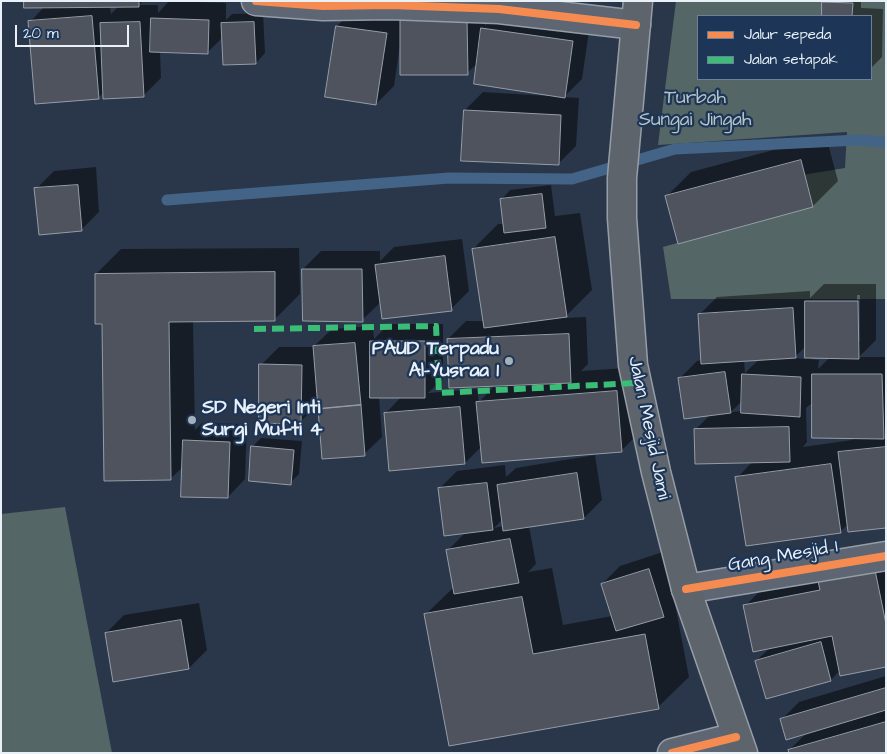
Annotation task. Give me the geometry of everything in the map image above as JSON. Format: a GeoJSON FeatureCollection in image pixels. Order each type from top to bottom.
{"type":"FeatureCollection","features":[{"type":"Feature","properties":{"kind":"main road","name":"Jalan Mesjid Jami"},"geometry":{"type":"LineString","coordinates":[[637,13],[622,166],[622,218],[633,366],[654,463],[686,590],[739,745]]}},
{"type":"Feature","properties":{"kind":"street"},"geometry":{"type":"LineString","coordinates":[[256,1],[323,6],[391,5],[637,13]]}},
{"type":"Feature","properties":{"kind":"street","name":"Gang Mesjid 1"},"geometry":{"type":"LineString","coordinates":[[686,590],[886,556]]}},
{"type":"Feature","properties":{"kind":"street"},"geometry":{"type":"LineString","coordinates":[[672,753],[739,745]]}},
{"type":"Feature","properties":{"kind":"green space","name":"Turbah Sungai Jingah"},"geometry":{"type":"Polygon","coordinates":[[[676,1],[886,1],[886,299],[671,299],[663,247],[741,225],[802,175],[845,168],[847,132],[658,145],[676,1]]]}},
{"type":"Feature","properties":{"kind":"green space"},"geometry":{"type":"Polygon","coordinates":[[[65,507],[112,753],[1,753],[1,514],[65,507]]]}},
{"type":"Feature","properties":{"kind":"building"},"geometry":{"type":"Polygon","coordinates":[[[24,1],[139,1],[139,7],[24,8],[24,1]]]}},
{"type":"Feature","properties":{"kind":"building"},"geometry":{"type":"Polygon","coordinates":[[[822,2],[853,3],[852,15],[822,15],[822,2]]]}},
{"type":"Feature","properties":{"kind":"building"},"geometry":{"type":"Polygon","coordinates":[[[92,16],[99,99],[35,104],[28,21],[92,16]]]}},
{"type":"Feature","properties":{"kind":"building"},"geometry":{"type":"Polygon","coordinates":[[[151,18],[209,20],[208,54],[150,52],[151,18]]]}},
{"type":"Feature","properties":{"kind":"building"},"geometry":{"type":"Polygon","coordinates":[[[467,19],[468,75],[400,75],[400,20],[467,19]]]}},
{"type":"Feature","properties":{"kind":"building"},"geometry":{"type":"Polygon","coordinates":[[[140,22],[144,97],[103,99],[100,23],[140,22]]]}},
{"type":"Feature","properties":{"kind":"building"},"geometry":{"type":"Polygon","coordinates":[[[254,22],[256,64],[223,65],[221,23],[254,22]]]}},
{"type":"Feature","properties":{"kind":"building"},"geometry":{"type":"Polygon","coordinates":[[[336,26],[387,33],[376,105],[325,97],[336,26]]]}},
{"type":"Feature","properties":{"kind":"building"},"geometry":{"type":"Polygon","coordinates":[[[481,28],[573,41],[565,98],[474,84],[481,28]]]}},
{"type":"Feature","properties":{"kind":"building"},"geometry":{"type":"Polygon","coordinates":[[[464,110],[561,115],[559,165],[461,161],[464,110]]]}},
{"type":"Feature","properties":{"kind":"building"},"geometry":{"type":"Polygon","coordinates":[[[801,160],[813,207],[678,244],[665,196],[801,160]]]}},
{"type":"Feature","properties":{"kind":"building"},"geometry":{"type":"Polygon","coordinates":[[[78,185],[82,231],[39,235],[34,188],[78,185]]]}},
{"type":"Feature","properties":{"kind":"building"},"geometry":{"type":"Polygon","coordinates":[[[542,194],[546,228],[504,233],[500,199],[542,194]]]}},
{"type":"Feature","properties":{"kind":"building"},"geometry":{"type":"Polygon","coordinates":[[[555,237],[567,317],[484,328],[472,249],[555,237]]]}},
{"type":"Feature","properties":{"kind":"building"},"geometry":{"type":"Polygon","coordinates":[[[445,256],[452,311],[382,319],[375,265],[445,256]]]}},
{"type":"Feature","properties":{"kind":"building"},"geometry":{"type":"Polygon","coordinates":[[[302,269],[362,269],[363,322],[303,321],[302,269]]]}},
{"type":"Feature","properties":{"kind":"building"},"geometry":{"type":"Polygon","coordinates":[[[275,272],[275,321],[169,322],[171,480],[104,481],[102,324],[95,324],[95,274],[275,272]]]}},
{"type":"Feature","properties":{"kind":"building"},"geometry":{"type":"Polygon","coordinates":[[[805,301],[858,301],[859,359],[805,358],[805,301]]]}},
{"type":"Feature","properties":{"kind":"building"},"geometry":{"type":"Polygon","coordinates":[[[793,308],[796,358],[701,364],[698,314],[793,308]]]}},
{"type":"Feature","properties":{"kind":"building","name":"PAUD Terpadu Al-Yusraa 1"},"geometry":{"type":"Polygon","coordinates":[[[569,334],[571,383],[449,388],[447,339],[569,334]]]}},
{"type":"Feature","properties":{"kind":"building"},"geometry":{"type":"Polygon","coordinates":[[[370,341],[425,341],[425,398],[370,398],[370,341]]]}},
{"type":"Feature","properties":{"kind":"building"},"geometry":{"type":"Polygon","coordinates":[[[355,343],[361,405],[318,409],[313,346],[355,343]]]}},
{"type":"Feature","properties":{"kind":"building"},"geometry":{"type":"Polygon","coordinates":[[[259,364],[302,365],[301,424],[259,423],[259,364]]]}},
{"type":"Feature","properties":{"kind":"building"},"geometry":{"type":"Polygon","coordinates":[[[725,372],[731,413],[684,419],[678,378],[725,372]]]}},
{"type":"Feature","properties":{"kind":"building"},"geometry":{"type":"Polygon","coordinates":[[[742,374],[801,377],[800,417],[741,413],[742,374]]]}},
{"type":"Feature","properties":{"kind":"building"},"geometry":{"type":"Polygon","coordinates":[[[812,374],[882,374],[884,439],[812,438],[812,374]]]}},
{"type":"Feature","properties":{"kind":"building"},"geometry":{"type":"Polygon","coordinates":[[[617,391],[622,452],[482,463],[476,402],[617,391]]]}},
{"type":"Feature","properties":{"kind":"building"},"geometry":{"type":"Polygon","coordinates":[[[361,405],[365,456],[322,459],[318,409],[361,405]]]}},
{"type":"Feature","properties":{"kind":"building"},"geometry":{"type":"Polygon","coordinates":[[[460,407],[465,464],[389,471],[384,413],[460,407]]]}},
{"type":"Feature","properties":{"kind":"building"},"geometry":{"type":"Polygon","coordinates":[[[789,427],[790,462],[695,464],[694,429],[789,427]]]}},
{"type":"Feature","properties":{"kind":"building"},"geometry":{"type":"Polygon","coordinates":[[[183,440],[230,442],[228,498],[181,497],[183,440]]]}},
{"type":"Feature","properties":{"kind":"building"},"geometry":{"type":"Polygon","coordinates":[[[251,446],[294,450],[291,485],[249,481],[251,446]]]}},
{"type":"Feature","properties":{"kind":"building"},"geometry":{"type":"Polygon","coordinates":[[[886,447],[886,528],[848,532],[838,452],[886,447]]]}},
{"type":"Feature","properties":{"kind":"building"},"geometry":{"type":"Polygon","coordinates":[[[831,464],[841,533],[746,546],[735,477],[831,464]]]}},
{"type":"Feature","properties":{"kind":"building"},"geometry":{"type":"Polygon","coordinates":[[[577,473],[584,519],[503,531],[497,485],[577,473]]]}},
{"type":"Feature","properties":{"kind":"building"},"geometry":{"type":"Polygon","coordinates":[[[487,483],[493,530],[444,536],[438,488],[487,483]]]}},
{"type":"Feature","properties":{"kind":"building"},"geometry":{"type":"Polygon","coordinates":[[[510,539],[519,583],[454,594],[446,550],[510,539]]]}},
{"type":"Feature","properties":{"kind":"building"},"geometry":{"type":"Polygon","coordinates":[[[874,565],[886,624],[886,667],[840,676],[832,636],[753,652],[743,605],[820,590],[817,577],[874,565]]]}},
{"type":"Feature","properties":{"kind":"building"},"geometry":{"type":"Polygon","coordinates":[[[649,569],[664,617],[616,631],[601,584],[649,569]]]}},
{"type":"Feature","properties":{"kind":"building"},"geometry":{"type":"Polygon","coordinates":[[[522,597],[533,654],[645,634],[659,709],[449,746],[424,614],[522,597]]]}},
{"type":"Feature","properties":{"kind":"building"},"geometry":{"type":"Polygon","coordinates":[[[181,620],[189,669],[113,682],[105,633],[181,620]]]}},
{"type":"Feature","properties":{"kind":"building"},"geometry":{"type":"Polygon","coordinates":[[[821,642],[831,681],[766,699],[755,661],[821,642]]]}},
{"type":"Feature","properties":{"kind":"building"},"geometry":{"type":"Polygon","coordinates":[[[886,688],[886,710],[786,740],[780,719],[886,688]]]}},
{"type":"Feature","properties":{"kind":"building"},"geometry":{"type":"Polygon","coordinates":[[[886,722],[886,753],[789,753],[788,750],[886,722]]]}},
{"type":"Feature","properties":{"kind":"waterway"},"geometry":{"type":"LineString","coordinates":[[167,200],[449,178],[572,179],[675,149],[859,140],[886,142]]}},
{"type":"Feature","properties":{"kind":"marked path"},"geometry":{"type":"LineString","coordinates":[[254,329],[436,326],[439,393],[636,383]]}},
{"type":"Feature","properties":{"kind":"cycle path"},"geometry":{"type":"LineString","coordinates":[[256,1],[323,6],[391,5],[499,9],[636,25]]}},
{"type":"Feature","properties":{"kind":"cycle path"},"geometry":{"type":"LineString","coordinates":[[686,589],[886,556]]}},
{"type":"Feature","properties":{"kind":"cycle path"},"geometry":{"type":"LineString","coordinates":[[672,753],[736,737]]}},
{"type":"Feature","properties":{"kind":"place","name":"PAUD Terpadu Al-Yusraa 1"},"geometry":{"type":"Point","coordinates":[509,361]}},
{"type":"Feature","properties":{"kind":"place","name":"SD Negeri Inti Surgi Mufti 4"},"geometry":{"type":"Point","coordinates":[192,420]}}]}
